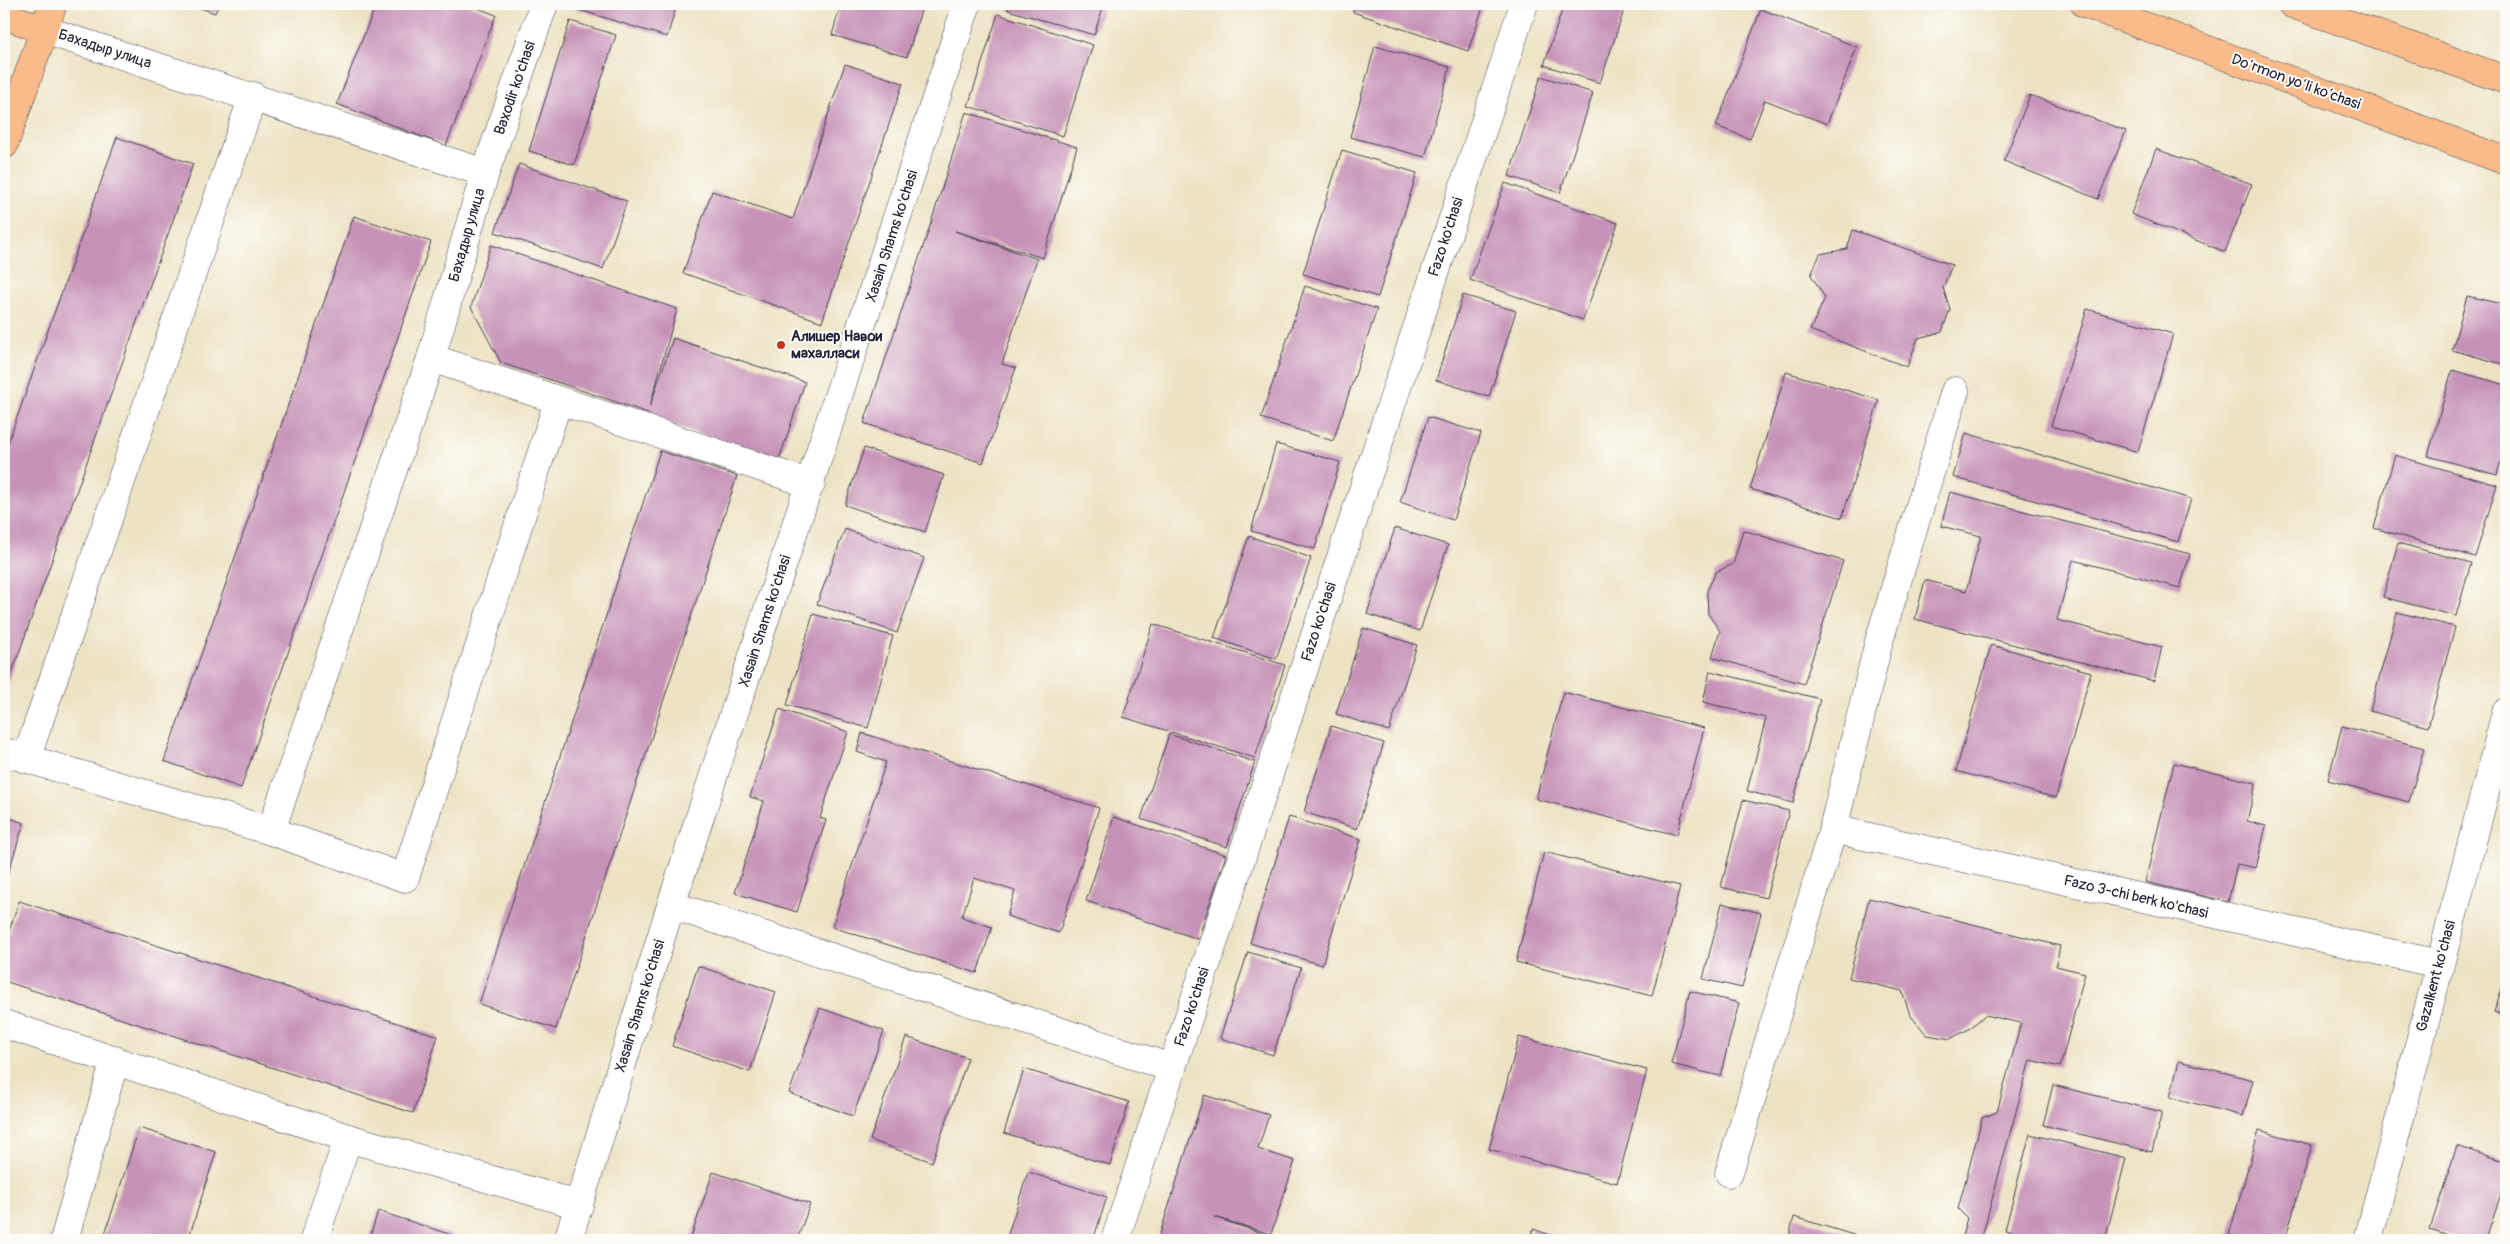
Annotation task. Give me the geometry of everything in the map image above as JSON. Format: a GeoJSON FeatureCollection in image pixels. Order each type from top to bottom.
{"type":"FeatureCollection","features":[{"type":"Feature","properties":{"kind":"main road"},"geometry":{"type":"LineString","coordinates":[[4,145],[53,4]]}},
{"type":"Feature","properties":{"kind":"main road","name":"Do‘rmon yo‘li ko‘chasi"},"geometry":{"type":"LineString","coordinates":[[2085,4],[2506,161]]}},
{"type":"Feature","properties":{"kind":"main road"},"geometry":{"type":"LineString","coordinates":[[2292,4],[2506,80]]}},
{"type":"Feature","properties":{"kind":"main road"},"geometry":{"type":"LineString","coordinates":[[4,15],[44,30]]}},
{"type":"Feature","properties":{"kind":"street","name":"Baxodir ko'chasi"},"geometry":{"type":"LineString","coordinates":[[485,173],[544,4]]}},
{"type":"Feature","properties":{"kind":"street","name":"Xasain Shams ko'chasi"},"geometry":{"type":"LineString","coordinates":[[568,1240],[671,905],[811,484],[967,4]]}},
{"type":"Feature","properties":{"kind":"street","name":"Fazo ko'chasi"},"geometry":{"type":"LineString","coordinates":[[1115,1240],[1524,4]]}},
{"type":"Feature","properties":{"kind":"street","name":"Бахадыр улица"},"geometry":{"type":"LineString","coordinates":[[44,30],[253,96],[485,173],[431,358],[271,831]]}},
{"type":"Feature","properties":{"kind":"street"},"geometry":{"type":"LineString","coordinates":[[253,96],[15,756],[271,831],[406,878],[554,414]]}},
{"type":"Feature","properties":{"kind":"street"},"geometry":{"type":"LineString","coordinates":[[431,358],[811,484]]}},
{"type":"Feature","properties":{"kind":"street"},"geometry":{"type":"LineString","coordinates":[[1729,1173],[1833,829],[1879,641],[1954,391]]}},
{"type":"Feature","properties":{"kind":"street","name":"Gazalkent ko'chasi"},"geometry":{"type":"LineString","coordinates":[[2368,1240],[2439,964],[2499,767],[2506,712]]}},
{"type":"Feature","properties":{"kind":"street","name":"Fazo 3-chi berk ko'chasi"},"geometry":{"type":"LineString","coordinates":[[1833,829],[2439,964]]}},
{"type":"Feature","properties":{"kind":"street"},"geometry":{"type":"LineString","coordinates":[[671,905],[1172,1068]]}},
{"type":"Feature","properties":{"kind":"street"},"geometry":{"type":"LineString","coordinates":[[4,1024],[348,1138],[579,1205]]}},
{"type":"Feature","properties":{"kind":"street"},"geometry":{"type":"LineString","coordinates":[[64,1240],[115,1060]]}},
{"type":"Feature","properties":{"kind":"street"},"geometry":{"type":"LineString","coordinates":[[314,1240],[348,1138]]}},
{"type":"Feature","properties":{"kind":"path"},"geometry":{"type":"LineString","coordinates":[[2489,4],[2506,9]]}},
{"type":"Feature","properties":{"kind":"building"},"geometry":{"type":"Polygon","coordinates":[[[189,4],[219,4],[215,13],[189,4]]]}},
{"type":"Feature","properties":{"kind":"building"},"geometry":{"type":"Polygon","coordinates":[[[376,4],[467,4],[496,15],[446,146],[337,104],[376,4]]]}},
{"type":"Feature","properties":{"kind":"building"},"geometry":{"type":"Polygon","coordinates":[[[574,4],[677,4],[667,37],[573,8],[574,4]]]}},
{"type":"Feature","properties":{"kind":"building"},"geometry":{"type":"Polygon","coordinates":[[[841,4],[923,4],[907,57],[832,35],[841,4]]]}},
{"type":"Feature","properties":{"kind":"building"},"geometry":{"type":"Polygon","coordinates":[[[1009,4],[1104,4],[1094,35],[1008,10],[1009,4]]]}},
{"type":"Feature","properties":{"kind":"building"},"geometry":{"type":"Polygon","coordinates":[[[1355,4],[1484,4],[1468,51],[1353,12],[1355,4]]]}},
{"type":"Feature","properties":{"kind":"building"},"geometry":{"type":"Polygon","coordinates":[[[1564,4],[1626,4],[1600,83],[1544,65],[1564,4]]]}},
{"type":"Feature","properties":{"kind":"building"},"geometry":{"type":"Polygon","coordinates":[[[1761,9],[1857,47],[1827,124],[1765,100],[1750,139],[1716,126],[1761,9]]]}},
{"type":"Feature","properties":{"kind":"building"},"geometry":{"type":"Polygon","coordinates":[[[998,14],[1093,45],[1063,136],[968,106],[998,14]]]}},
{"type":"Feature","properties":{"kind":"building"},"geometry":{"type":"Polygon","coordinates":[[[570,21],[616,35],[574,165],[529,151],[570,21]]]}},
{"type":"Feature","properties":{"kind":"building"},"geometry":{"type":"Polygon","coordinates":[[[1375,46],[1450,67],[1425,157],[1350,137],[1375,46]]]}},
{"type":"Feature","properties":{"kind":"building"},"geometry":{"type":"Polygon","coordinates":[[[845,64],[903,83],[822,322],[683,273],[712,191],[793,219],[845,64]]]}},
{"type":"Feature","properties":{"kind":"building"},"geometry":{"type":"Polygon","coordinates":[[[1541,76],[1593,93],[1560,193],[1509,176],[1541,76]]]}},
{"type":"Feature","properties":{"kind":"building"},"geometry":{"type":"Polygon","coordinates":[[[2030,95],[2126,131],[2098,199],[2004,161],[2030,95]]]}},
{"type":"Feature","properties":{"kind":"building"},"geometry":{"type":"Polygon","coordinates":[[[966,112],[1077,147],[1043,258],[955,231],[1037,259],[1002,364],[1016,368],[983,463],[864,423],[966,112]]]}},
{"type":"Feature","properties":{"kind":"building"},"geometry":{"type":"Polygon","coordinates":[[[117,137],[193,164],[4,695],[4,454],[117,137]]]}},
{"type":"Feature","properties":{"kind":"building"},"geometry":{"type":"Polygon","coordinates":[[[2156,149],[2252,184],[2225,252],[2131,214],[2156,149]]]}},
{"type":"Feature","properties":{"kind":"building"},"geometry":{"type":"Polygon","coordinates":[[[1342,150],[1417,173],[1378,297],[1303,274],[1342,150]]]}},
{"type":"Feature","properties":{"kind":"building"},"geometry":{"type":"Polygon","coordinates":[[[519,164],[627,201],[603,269],[495,232],[519,164]]]}},
{"type":"Feature","properties":{"kind":"building"},"geometry":{"type":"Polygon","coordinates":[[[1505,183],[1618,223],[1583,320],[1470,280],[1505,183]]]}},
{"type":"Feature","properties":{"kind":"building"},"geometry":{"type":"Polygon","coordinates":[[[354,216],[431,242],[241,788],[164,761],[354,216]]]}},
{"type":"Feature","properties":{"kind":"building"},"geometry":{"type":"Polygon","coordinates":[[[1853,230],[1952,265],[1943,288],[1950,309],[1942,332],[1918,338],[1907,367],[1810,330],[1825,298],[1811,275],[1820,254],[1847,249],[1853,230]]]}},
{"type":"Feature","properties":{"kind":"building"},"geometry":{"type":"Polygon","coordinates":[[[491,245],[677,309],[650,406],[673,338],[805,382],[779,460],[650,417],[648,413],[501,363],[471,307],[491,245]]]}},
{"type":"Feature","properties":{"kind":"building"},"geometry":{"type":"Polygon","coordinates":[[[1305,286],[1377,309],[1333,441],[1261,418],[1305,286]]]}},
{"type":"Feature","properties":{"kind":"building"},"geometry":{"type":"Polygon","coordinates":[[[1463,295],[1516,311],[1489,397],[1436,380],[1463,295]]]}},
{"type":"Feature","properties":{"kind":"building"},"geometry":{"type":"Polygon","coordinates":[[[2467,296],[2506,305],[2506,365],[2452,350],[2467,296]]]}},
{"type":"Feature","properties":{"kind":"building"},"geometry":{"type":"Polygon","coordinates":[[[2087,309],[2173,334],[2138,452],[2051,426],[2087,309]]]}},
{"type":"Feature","properties":{"kind":"building"},"geometry":{"type":"Polygon","coordinates":[[[2452,370],[2506,385],[2506,441],[2497,475],[2428,456],[2452,370]]]}},
{"type":"Feature","properties":{"kind":"building"},"geometry":{"type":"Polygon","coordinates":[[[1786,372],[1879,400],[1842,518],[1750,489],[1786,372]]]}},
{"type":"Feature","properties":{"kind":"building"},"geometry":{"type":"Polygon","coordinates":[[[1428,417],[1481,433],[1453,520],[1400,502],[1428,417]]]}},
{"type":"Feature","properties":{"kind":"building"},"geometry":{"type":"Polygon","coordinates":[[[1966,433],[2191,499],[2178,542],[1953,477],[1966,433]]]}},
{"type":"Feature","properties":{"kind":"building"},"geometry":{"type":"Polygon","coordinates":[[[1276,444],[1340,462],[1315,549],[1251,531],[1276,444]]]}},
{"type":"Feature","properties":{"kind":"building"},"geometry":{"type":"Polygon","coordinates":[[[864,448],[944,475],[925,532],[845,505],[864,448]]]}},
{"type":"Feature","properties":{"kind":"building"},"geometry":{"type":"Polygon","coordinates":[[[660,451],[737,476],[556,1029],[479,1004],[660,451]]]}},
{"type":"Feature","properties":{"kind":"building"},"geometry":{"type":"Polygon","coordinates":[[[2395,455],[2497,485],[2475,557],[2374,528],[2395,455]]]}},
{"type":"Feature","properties":{"kind":"building"},"geometry":{"type":"Polygon","coordinates":[[[1950,492],[2190,554],[2180,588],[2073,560],[2057,620],[2162,647],[2154,681],[1915,619],[1925,580],[1966,591],[1981,536],[1941,526],[1950,492]]]}},
{"type":"Feature","properties":{"kind":"building"},"geometry":{"type":"Polygon","coordinates":[[[1395,528],[1448,545],[1420,631],[1367,614],[1395,528]]]}},
{"type":"Feature","properties":{"kind":"building"},"geometry":{"type":"Polygon","coordinates":[[[845,529],[924,558],[897,633],[817,604],[845,529]]]}},
{"type":"Feature","properties":{"kind":"building"},"geometry":{"type":"Polygon","coordinates":[[[1743,530],[1843,561],[1804,684],[1712,657],[1720,631],[1708,614],[1707,591],[1716,572],[1733,564],[1743,530]]]}},
{"type":"Feature","properties":{"kind":"building"},"geometry":{"type":"Polygon","coordinates":[[[1249,536],[1311,558],[1276,659],[1214,638],[1249,536]]]}},
{"type":"Feature","properties":{"kind":"building"},"geometry":{"type":"Polygon","coordinates":[[[2398,543],[2471,563],[2456,616],[2383,597],[2398,543]]]}},
{"type":"Feature","properties":{"kind":"building"},"geometry":{"type":"Polygon","coordinates":[[[2397,612],[2455,627],[2428,727],[2370,711],[2397,612]]]}},
{"type":"Feature","properties":{"kind":"building"},"geometry":{"type":"Polygon","coordinates":[[[813,614],[893,636],[868,728],[787,705],[813,614]]]}},
{"type":"Feature","properties":{"kind":"building"},"geometry":{"type":"Polygon","coordinates":[[[1153,624],[1285,665],[1255,758],[1123,717],[1153,624]]]}},
{"type":"Feature","properties":{"kind":"building"},"geometry":{"type":"Polygon","coordinates":[[[1363,628],[1417,645],[1389,731],[1336,714],[1363,628]]]}},
{"type":"Feature","properties":{"kind":"building"},"geometry":{"type":"Polygon","coordinates":[[[1991,645],[2091,672],[2056,798],[1956,771],[1991,645]]]}},
{"type":"Feature","properties":{"kind":"building"},"geometry":{"type":"Polygon","coordinates":[[[1710,671],[1820,699],[1793,803],[1747,791],[1766,718],[1703,702],[1710,671]]]}},
{"type":"Feature","properties":{"kind":"building"},"geometry":{"type":"Polygon","coordinates":[[[1563,692],[1704,728],[1677,835],[1536,799],[1563,692]]]}},
{"type":"Feature","properties":{"kind":"building"},"geometry":{"type":"Polygon","coordinates":[[[779,709],[848,732],[820,818],[826,820],[797,912],[735,893],[764,801],[750,797],[779,709]]]}},
{"type":"Feature","properties":{"kind":"building"},"geometry":{"type":"Polygon","coordinates":[[[1331,726],[1384,743],[1357,829],[1304,812],[1331,726]]]}},
{"type":"Feature","properties":{"kind":"building"},"geometry":{"type":"Polygon","coordinates":[[[2342,726],[2424,748],[2409,802],[2328,780],[2342,726]]]}},
{"type":"Feature","properties":{"kind":"building"},"geometry":{"type":"Polygon","coordinates":[[[862,733],[1099,808],[1059,933],[1007,916],[1015,891],[974,878],[962,917],[992,927],[977,973],[832,927],[886,762],[857,752],[862,733]]]}},
{"type":"Feature","properties":{"kind":"building"},"geometry":{"type":"Polygon","coordinates":[[[1169,734],[1255,762],[1227,847],[1141,819],[1169,734]]]}},
{"type":"Feature","properties":{"kind":"building"},"geometry":{"type":"Polygon","coordinates":[[[2174,763],[2256,783],[2247,821],[2266,826],[2256,868],[2237,864],[2228,902],[2145,882],[2174,763]]]}},
{"type":"Feature","properties":{"kind":"building"},"geometry":{"type":"Polygon","coordinates":[[[1743,800],[1789,811],[1766,898],[1721,887],[1743,800]]]}},
{"type":"Feature","properties":{"kind":"building"},"geometry":{"type":"Polygon","coordinates":[[[4,816],[24,823],[4,886],[4,816]]]}},
{"type":"Feature","properties":{"kind":"building"},"geometry":{"type":"Polygon","coordinates":[[[1114,817],[1226,855],[1198,939],[1086,901],[1114,817]]]}},
{"type":"Feature","properties":{"kind":"building"},"geometry":{"type":"Polygon","coordinates":[[[1289,817],[1361,839],[1322,965],[1250,943],[1289,817]]]}},
{"type":"Feature","properties":{"kind":"building"},"geometry":{"type":"Polygon","coordinates":[[[1544,852],[1680,886],[1652,996],[1516,962],[1544,852]]]}},
{"type":"Feature","properties":{"kind":"building"},"geometry":{"type":"Polygon","coordinates":[[[1869,898],[2060,946],[2056,966],[2085,973],[2060,1067],[2030,1060],[1981,1240],[1961,1240],[1967,1218],[1958,1209],[1982,1118],[1997,1112],[2021,1023],[1985,1015],[1969,1029],[1950,1039],[1927,1035],[1910,1015],[1902,991],[1849,978],[1869,898]]]}},
{"type":"Feature","properties":{"kind":"building"},"geometry":{"type":"Polygon","coordinates":[[[19,901],[438,1036],[413,1113],[4,981],[4,947],[19,901]]]}},
{"type":"Feature","properties":{"kind":"building"},"geometry":{"type":"Polygon","coordinates":[[[1722,903],[1761,913],[1742,988],[1703,979],[1722,903]]]}},
{"type":"Feature","properties":{"kind":"building"},"geometry":{"type":"Polygon","coordinates":[[[1248,952],[1301,968],[1273,1055],[1220,1038],[1248,952]]]}},
{"type":"Feature","properties":{"kind":"building"},"geometry":{"type":"Polygon","coordinates":[[[698,966],[776,992],[750,1072],[672,1046],[698,966]]]}},
{"type":"Feature","properties":{"kind":"building"},"geometry":{"type":"Polygon","coordinates":[[[2506,976],[2506,1016],[2494,1012],[2506,976]]]}},
{"type":"Feature","properties":{"kind":"building"},"geometry":{"type":"Polygon","coordinates":[[[1690,991],[1739,1003],[1720,1076],[1671,1064],[1690,991]]]}},
{"type":"Feature","properties":{"kind":"building"},"geometry":{"type":"Polygon","coordinates":[[[820,1008],[884,1031],[853,1116],[789,1093],[820,1008]]]}},
{"type":"Feature","properties":{"kind":"building"},"geometry":{"type":"Polygon","coordinates":[[[906,1037],[968,1058],[932,1162],[870,1140],[906,1037]]]}},
{"type":"Feature","properties":{"kind":"building"},"geometry":{"type":"Polygon","coordinates":[[[1519,1037],[1647,1070],[1617,1183],[1489,1149],[1519,1037]]]}},
{"type":"Feature","properties":{"kind":"building"},"geometry":{"type":"Polygon","coordinates":[[[2179,1061],[2253,1080],[2243,1116],[2170,1097],[2179,1061]]]}},
{"type":"Feature","properties":{"kind":"building"},"geometry":{"type":"Polygon","coordinates":[[[1024,1069],[1129,1102],[1110,1165],[1004,1133],[1024,1069]]]}},
{"type":"Feature","properties":{"kind":"building"},"geometry":{"type":"Polygon","coordinates":[[[2053,1085],[2162,1112],[2152,1152],[2043,1125],[2053,1085]]]}},
{"type":"Feature","properties":{"kind":"building"},"geometry":{"type":"Polygon","coordinates":[[[1204,1095],[1269,1115],[1258,1149],[1295,1161],[1271,1234],[1214,1217],[1273,1237],[1272,1240],[1158,1240],[1204,1095]]]}},
{"type":"Feature","properties":{"kind":"building"},"geometry":{"type":"Polygon","coordinates":[[[139,1128],[216,1152],[188,1240],[103,1240],[139,1128]]]}},
{"type":"Feature","properties":{"kind":"building"},"geometry":{"type":"Polygon","coordinates":[[[2259,1130],[2312,1145],[2285,1240],[2250,1240],[2229,1235],[2259,1130]]]}},
{"type":"Feature","properties":{"kind":"building"},"geometry":{"type":"Polygon","coordinates":[[[2030,1134],[2126,1158],[2105,1240],[2047,1240],[2005,1230],[2030,1134]]]}},
{"type":"Feature","properties":{"kind":"building"},"geometry":{"type":"Polygon","coordinates":[[[2457,1146],[2506,1162],[2506,1178],[2486,1240],[2464,1240],[2430,1229],[2457,1146]]]}},
{"type":"Feature","properties":{"kind":"building"},"geometry":{"type":"Polygon","coordinates":[[[713,1172],[810,1204],[797,1240],[690,1240],[713,1172]]]}},
{"type":"Feature","properties":{"kind":"building"},"geometry":{"type":"Polygon","coordinates":[[[1028,1172],[1107,1197],[1093,1240],[1006,1240],[1028,1172]]]}},
{"type":"Feature","properties":{"kind":"building"},"geometry":{"type":"Polygon","coordinates":[[[378,1211],[455,1236],[453,1240],[369,1240],[378,1211]]]}},
{"type":"Feature","properties":{"kind":"building"},"geometry":{"type":"Polygon","coordinates":[[[1794,1217],[1870,1240],[1788,1240],[1794,1217]]]}},
{"type":"Feature","properties":{"kind":"building"},"geometry":{"type":"Polygon","coordinates":[[[2506,1220],[2506,1240],[2500,1240],[2506,1220]]]}},
{"type":"Feature","properties":{"kind":"building"},"geometry":{"type":"Polygon","coordinates":[[[1533,1229],[1565,1240],[1529,1240],[1533,1229]]]}},
{"type":"Feature","properties":{"kind":"place","name":"Алишер Навои махалласи"},"geometry":{"type":"Point","coordinates":[781,345]}}]}
